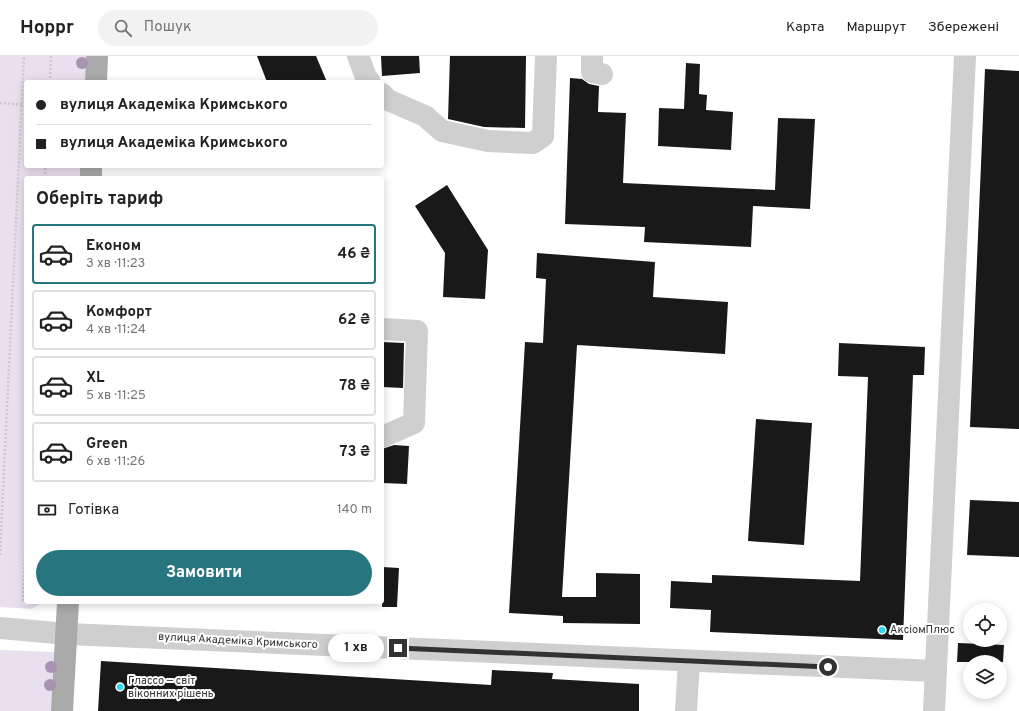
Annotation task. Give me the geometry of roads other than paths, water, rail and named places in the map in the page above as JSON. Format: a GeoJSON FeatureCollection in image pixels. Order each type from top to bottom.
{"type":"FeatureCollection","features":[{"type":"Feature","properties":{"kind":"main road"},"geometry":{"type":"LineString","coordinates":[[96,80],[97,56]]}},
{"type":"Feature","properties":{"kind":"main road"},"geometry":{"type":"LineString","coordinates":[[62,711],[68,604]]}},
{"type":"Feature","properties":{"kind":"street"},"geometry":{"type":"LineString","coordinates":[[358,56],[368,80]]}},
{"type":"Feature","properties":{"kind":"street"},"geometry":{"type":"LineString","coordinates":[[384,96],[388,100],[425,116],[442,131],[488,141],[533,143],[543,136],[546,56]]}},
{"type":"Feature","properties":{"kind":"street"},"geometry":{"type":"LineString","coordinates":[[934,711],[965,56]]}},
{"type":"Feature","properties":{"kind":"street"},"geometry":{"type":"LineString","coordinates":[[384,329],[417,331],[414,423],[384,436]]}},
{"type":"Feature","properties":{"kind":"street","name":"вулиця Академіка Кримського"},"geometry":{"type":"LineString","coordinates":[[0,628],[67,634],[936,672]]}},
{"type":"Feature","properties":{"kind":"street"},"geometry":{"type":"LineString","coordinates":[[686,711],[689,661]]}},
{"type":"Feature","properties":{"kind":"place","name":"АксіомПлюс"},"geometry":{"type":"Point","coordinates":[882,630]}},
{"type":"Feature","properties":{"kind":"place","name":"Глассо — світ віконних рішень"},"geometry":{"type":"Point","coordinates":[120,687]}}]}
